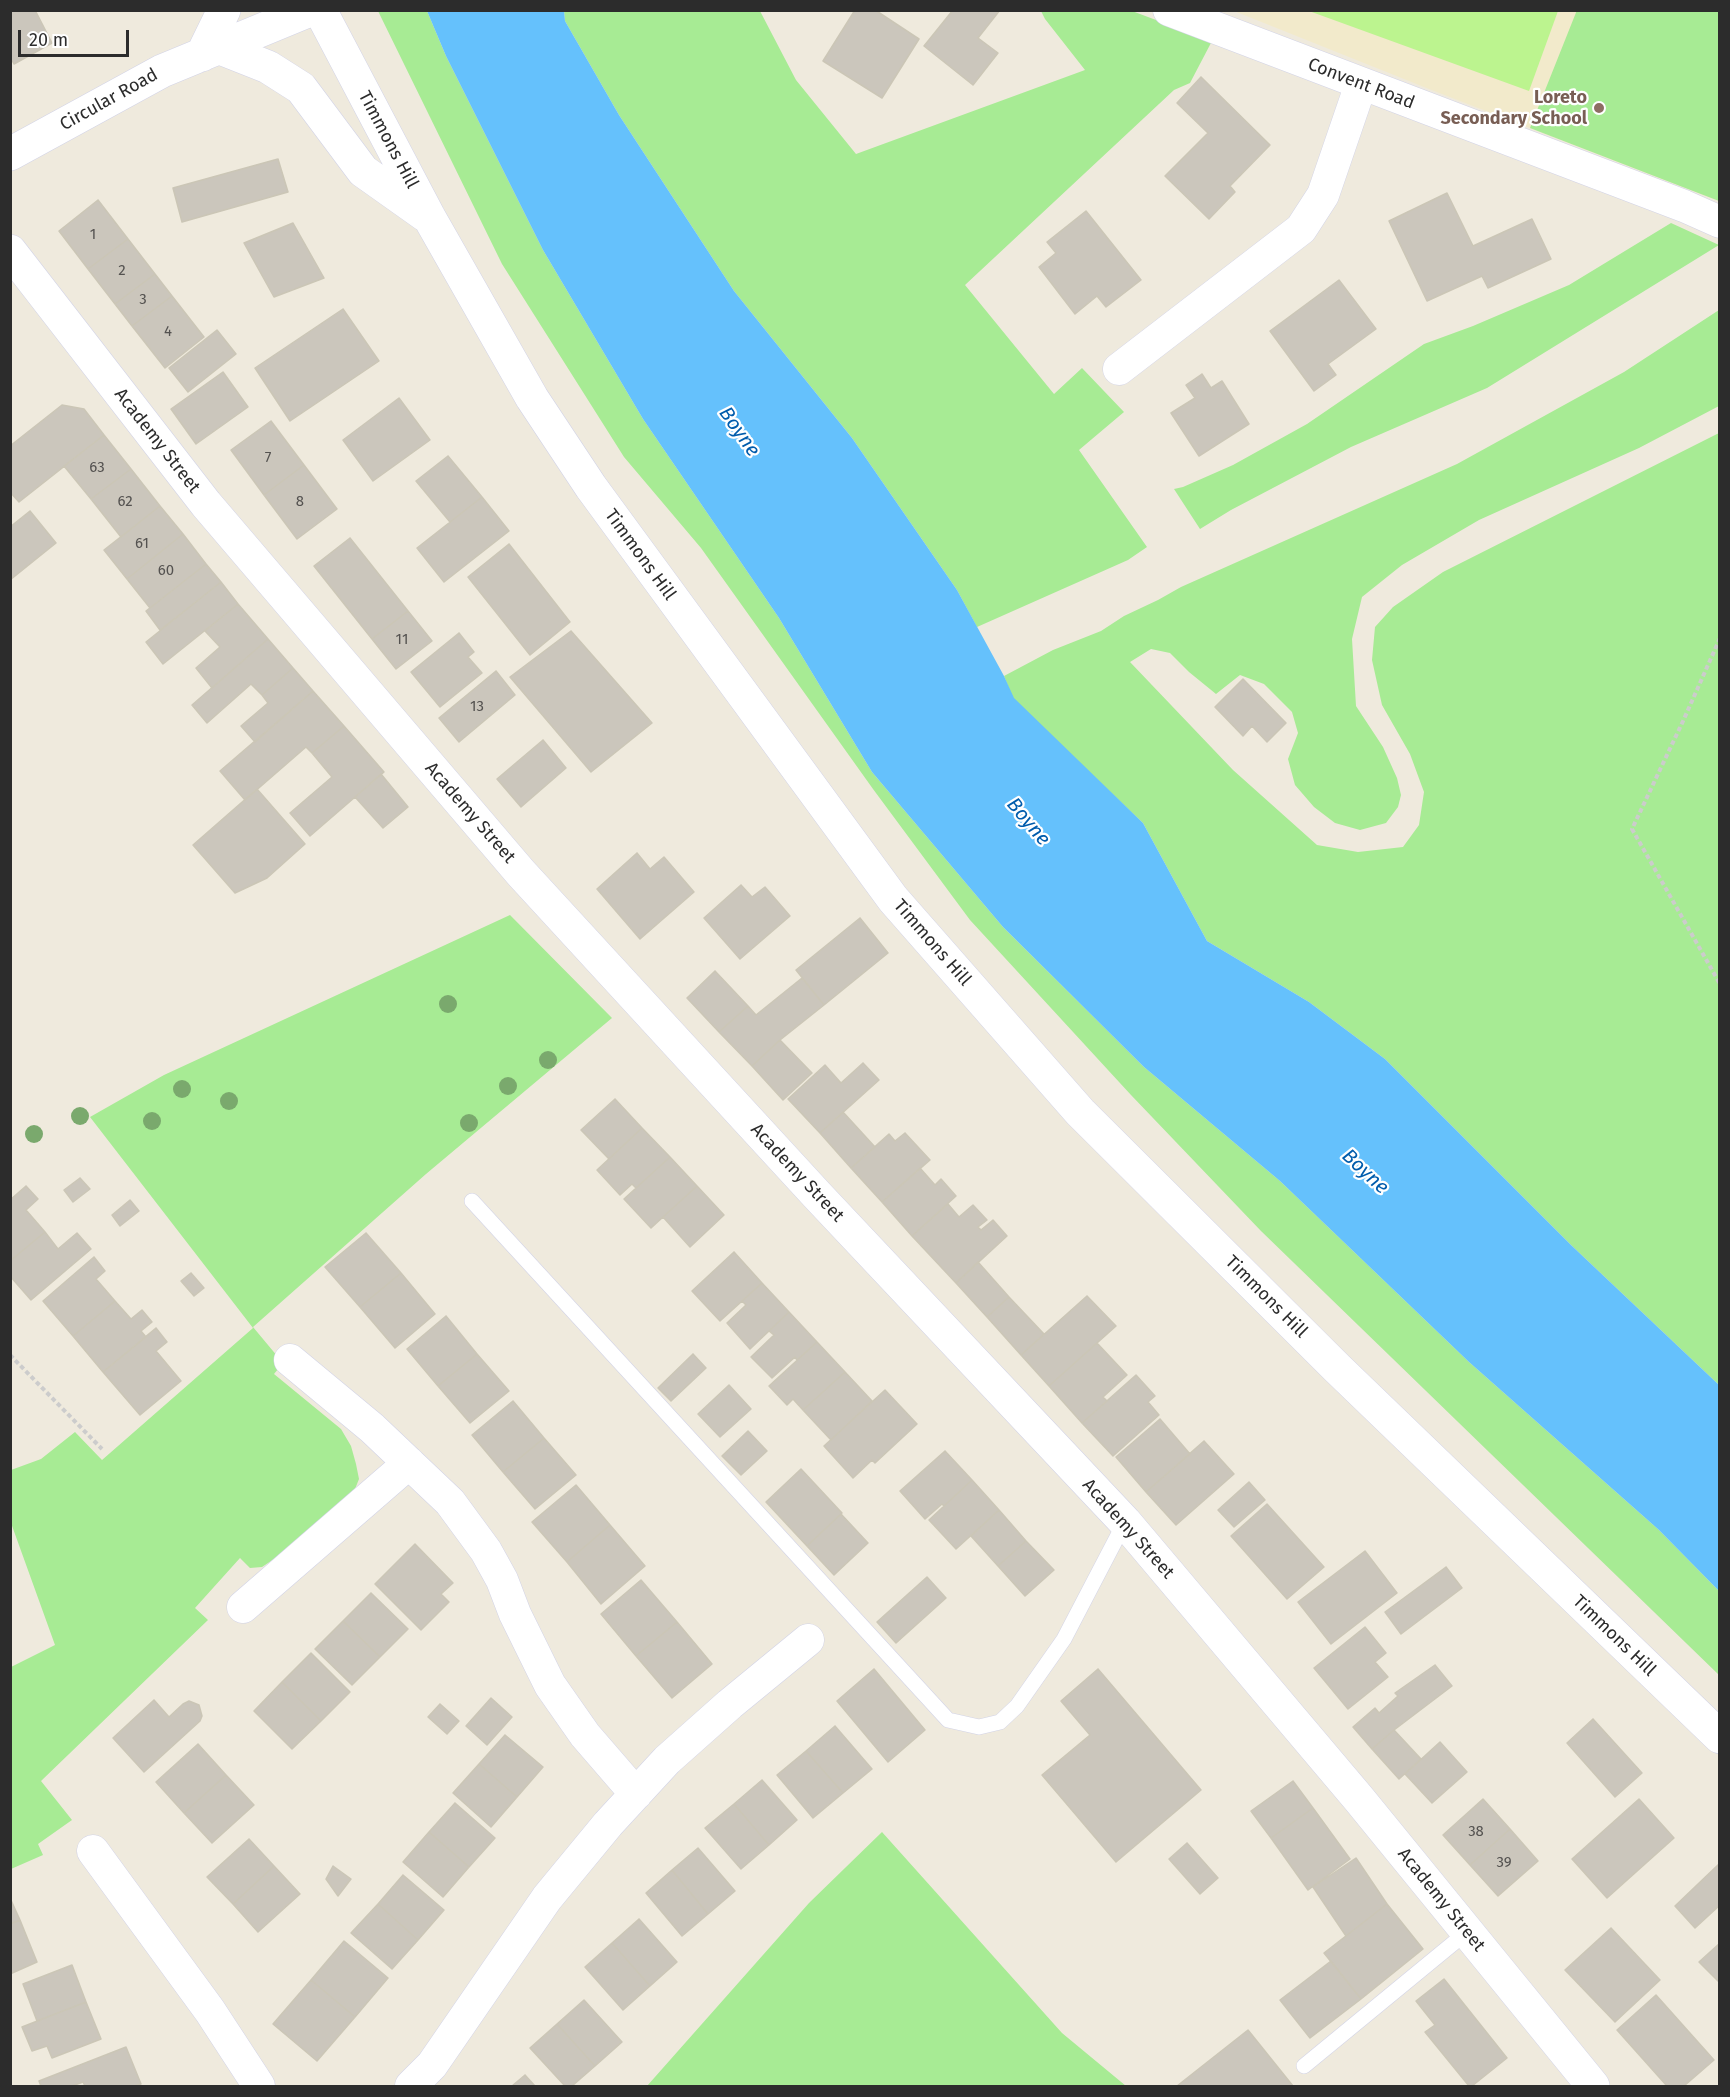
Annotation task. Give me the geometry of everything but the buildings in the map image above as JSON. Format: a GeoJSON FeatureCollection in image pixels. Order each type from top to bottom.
{"type":"FeatureCollection","features":[{"type":"Feature","properties":{"kind":"main road"},"geometry":{"type":"LineString","coordinates":[[224,10],[211,51],[268,67],[301,88],[363,171],[429,218]]}},
{"type":"Feature","properties":{"kind":"main road","name":"Circular Road"},"geometry":{"type":"LineString","coordinates":[[10,154],[162,71],[310,10]]}},
{"type":"Feature","properties":{"kind":"main road","name":"Timmons Hill"},"geometry":{"type":"LineString","coordinates":[[320,10],[429,218],[532,398],[591,487],[893,898],[1088,1120],[1337,1368],[1719,1737]]}},
{"type":"Feature","properties":{"kind":"main road","name":"Academy Street"},"geometry":{"type":"LineString","coordinates":[[10,251],[206,504],[521,873],[809,1186],[1125,1522],[1359,1799],[1593,2086]]}},
{"type":"Feature","properties":{"kind":"street","name":"Convent Road"},"geometry":{"type":"LineString","coordinates":[[1169,10],[1684,206],[1719,222]]}},
{"type":"Feature","properties":{"kind":"street"},"geometry":{"type":"LineString","coordinates":[[1119,369],[1300,229],[1323,195],[1361,84]]}},
{"type":"Feature","properties":{"kind":"street"},"geometry":{"type":"LineString","coordinates":[[290,1360],[372,1428],[450,1502],[486,1551],[502,1580],[515,1614],[550,1685],[585,1735],[636,1794]]}},
{"type":"Feature","properties":{"kind":"street"},"geometry":{"type":"LineString","coordinates":[[243,1607],[409,1463]]}},
{"type":"Feature","properties":{"kind":"street"},"geometry":{"type":"LineString","coordinates":[[411,2086],[432,2065],[547,1898],[608,1824],[675,1753],[808,1640]]}},
{"type":"Feature","properties":{"kind":"street"},"geometry":{"type":"LineString","coordinates":[[93,1851],[210,2011],[259,2086]]}},
{"type":"Feature","properties":{"kind":"lane"},"geometry":{"type":"LineString","coordinates":[[472,1201],[948,1720],[979,1727],[1000,1722],[1017,1706],[1064,1639],[1125,1522]]}},
{"type":"Feature","properties":{"kind":"lane"},"geometry":{"type":"LineString","coordinates":[[1304,2066],[1467,1932]]}},
{"type":"Feature","properties":{"kind":"path"},"geometry":{"type":"LineString","coordinates":[[1719,638],[1632,829],[1719,984]]}},
{"type":"Feature","properties":{"kind":"path"},"geometry":{"type":"LineString","coordinates":[[10,1355],[102,1449]]}},
{"type":"Feature","properties":{"kind":"shaded area","name":"Loreto Secondary School"},"geometry":{"type":"Polygon","coordinates":[[[1234,11],[1719,11],[1719,201],[1429,89],[1234,11]]]}},
{"type":"Feature","properties":{"kind":"green space"},"geometry":{"type":"Polygon","coordinates":[[[1577,10],[1719,11],[1719,201],[1530,128],[1577,10]]]}},
{"type":"Feature","properties":{"kind":"green space"},"geometry":{"type":"Polygon","coordinates":[[[378,11],[427,11],[446,56],[543,250],[643,419],[779,618],[872,772],[1003,927],[1144,1067],[1280,1181],[1469,1362],[1659,1530],[1719,1591],[1719,1675],[1261,1231],[1131,1095],[970,920],[873,789],[701,548],[624,457],[502,264],[378,11]]]}},
{"type":"Feature","properties":{"kind":"green space"},"geometry":{"type":"Polygon","coordinates":[[[564,11],[760,11],[796,80],[856,154],[1085,70],[1041,11],[1132,11],[1212,41],[1190,83],[1174,90],[965,285],[1054,394],[1082,368],[1124,412],[1079,450],[1147,547],[1128,560],[977,627],[957,590],[852,438],[734,291],[619,115],[565,21],[564,11]]]}},
{"type":"Feature","properties":{"kind":"green space"},"geometry":{"type":"Polygon","coordinates":[[[1309,11],[1558,11],[1529,91],[1309,11]]]}},
{"type":"Feature","properties":{"kind":"green space"},"geometry":{"type":"Polygon","coordinates":[[[1671,223],[1719,245],[1487,388],[1351,447],[1231,510],[1200,529],[1174,489],[1233,465],[1307,424],[1424,344],[1569,285],[1671,223]]]}},
{"type":"Feature","properties":{"kind":"green space"},"geometry":{"type":"Polygon","coordinates":[[[1719,310],[1719,406],[1639,448],[1479,520],[1402,565],[1362,597],[1352,639],[1356,706],[1383,747],[1397,778],[1401,795],[1398,807],[1386,823],[1360,830],[1335,823],[1314,807],[1295,785],[1288,759],[1298,733],[1292,712],[1264,684],[1240,675],[1216,694],[1170,653],[1151,649],[1130,662],[1233,770],[1317,845],[1358,852],[1403,847],[1419,825],[1424,792],[1410,754],[1382,705],[1372,660],[1375,627],[1393,607],[1443,572],[1719,433],[1719,1385],[1571,1245],[1385,1059],[1309,1002],[1207,941],[1143,823],[1014,701],[1004,676],[1053,650],[1101,631],[1124,616],[1181,587],[1457,464],[1624,372],[1719,310]]]}},
{"type":"Feature","properties":{"kind":"green space"},"geometry":{"type":"Polygon","coordinates":[[[510,915],[612,1018],[426,1174],[253,1327],[283,1363],[274,1374],[341,1429],[351,1446],[356,1464],[359,1479],[355,1489],[280,1555],[262,1567],[250,1568],[240,1558],[195,1608],[208,1620],[41,1781],[72,1820],[38,1844],[43,1855],[11,1869],[11,1667],[55,1645],[11,1523],[11,1470],[41,1459],[75,1432],[102,1460],[253,1328],[90,1117],[164,1075],[510,915]]]}},
{"type":"Feature","properties":{"kind":"green space"},"geometry":{"type":"Polygon","coordinates":[[[882,1832],[1062,2033],[1126,2086],[647,2086],[809,1903],[882,1832]]]}},
{"type":"Feature","properties":{"kind":"water","name":"Boyne"},"geometry":{"type":"Polygon","coordinates":[[[427,11],[564,11],[565,21],[619,115],[734,291],[852,438],[957,590],[1014,698],[1143,823],[1207,941],[1309,1002],[1385,1059],[1571,1245],[1719,1385],[1719,1591],[1659,1530],[1469,1362],[1280,1181],[1144,1067],[1003,927],[872,772],[779,618],[643,419],[543,250],[446,56],[427,11]]]}},
{"type":"Feature","properties":{"kind":"place","name":"Loreto Secondary School"},"geometry":{"type":"Point","coordinates":[1599,108]}}]}
